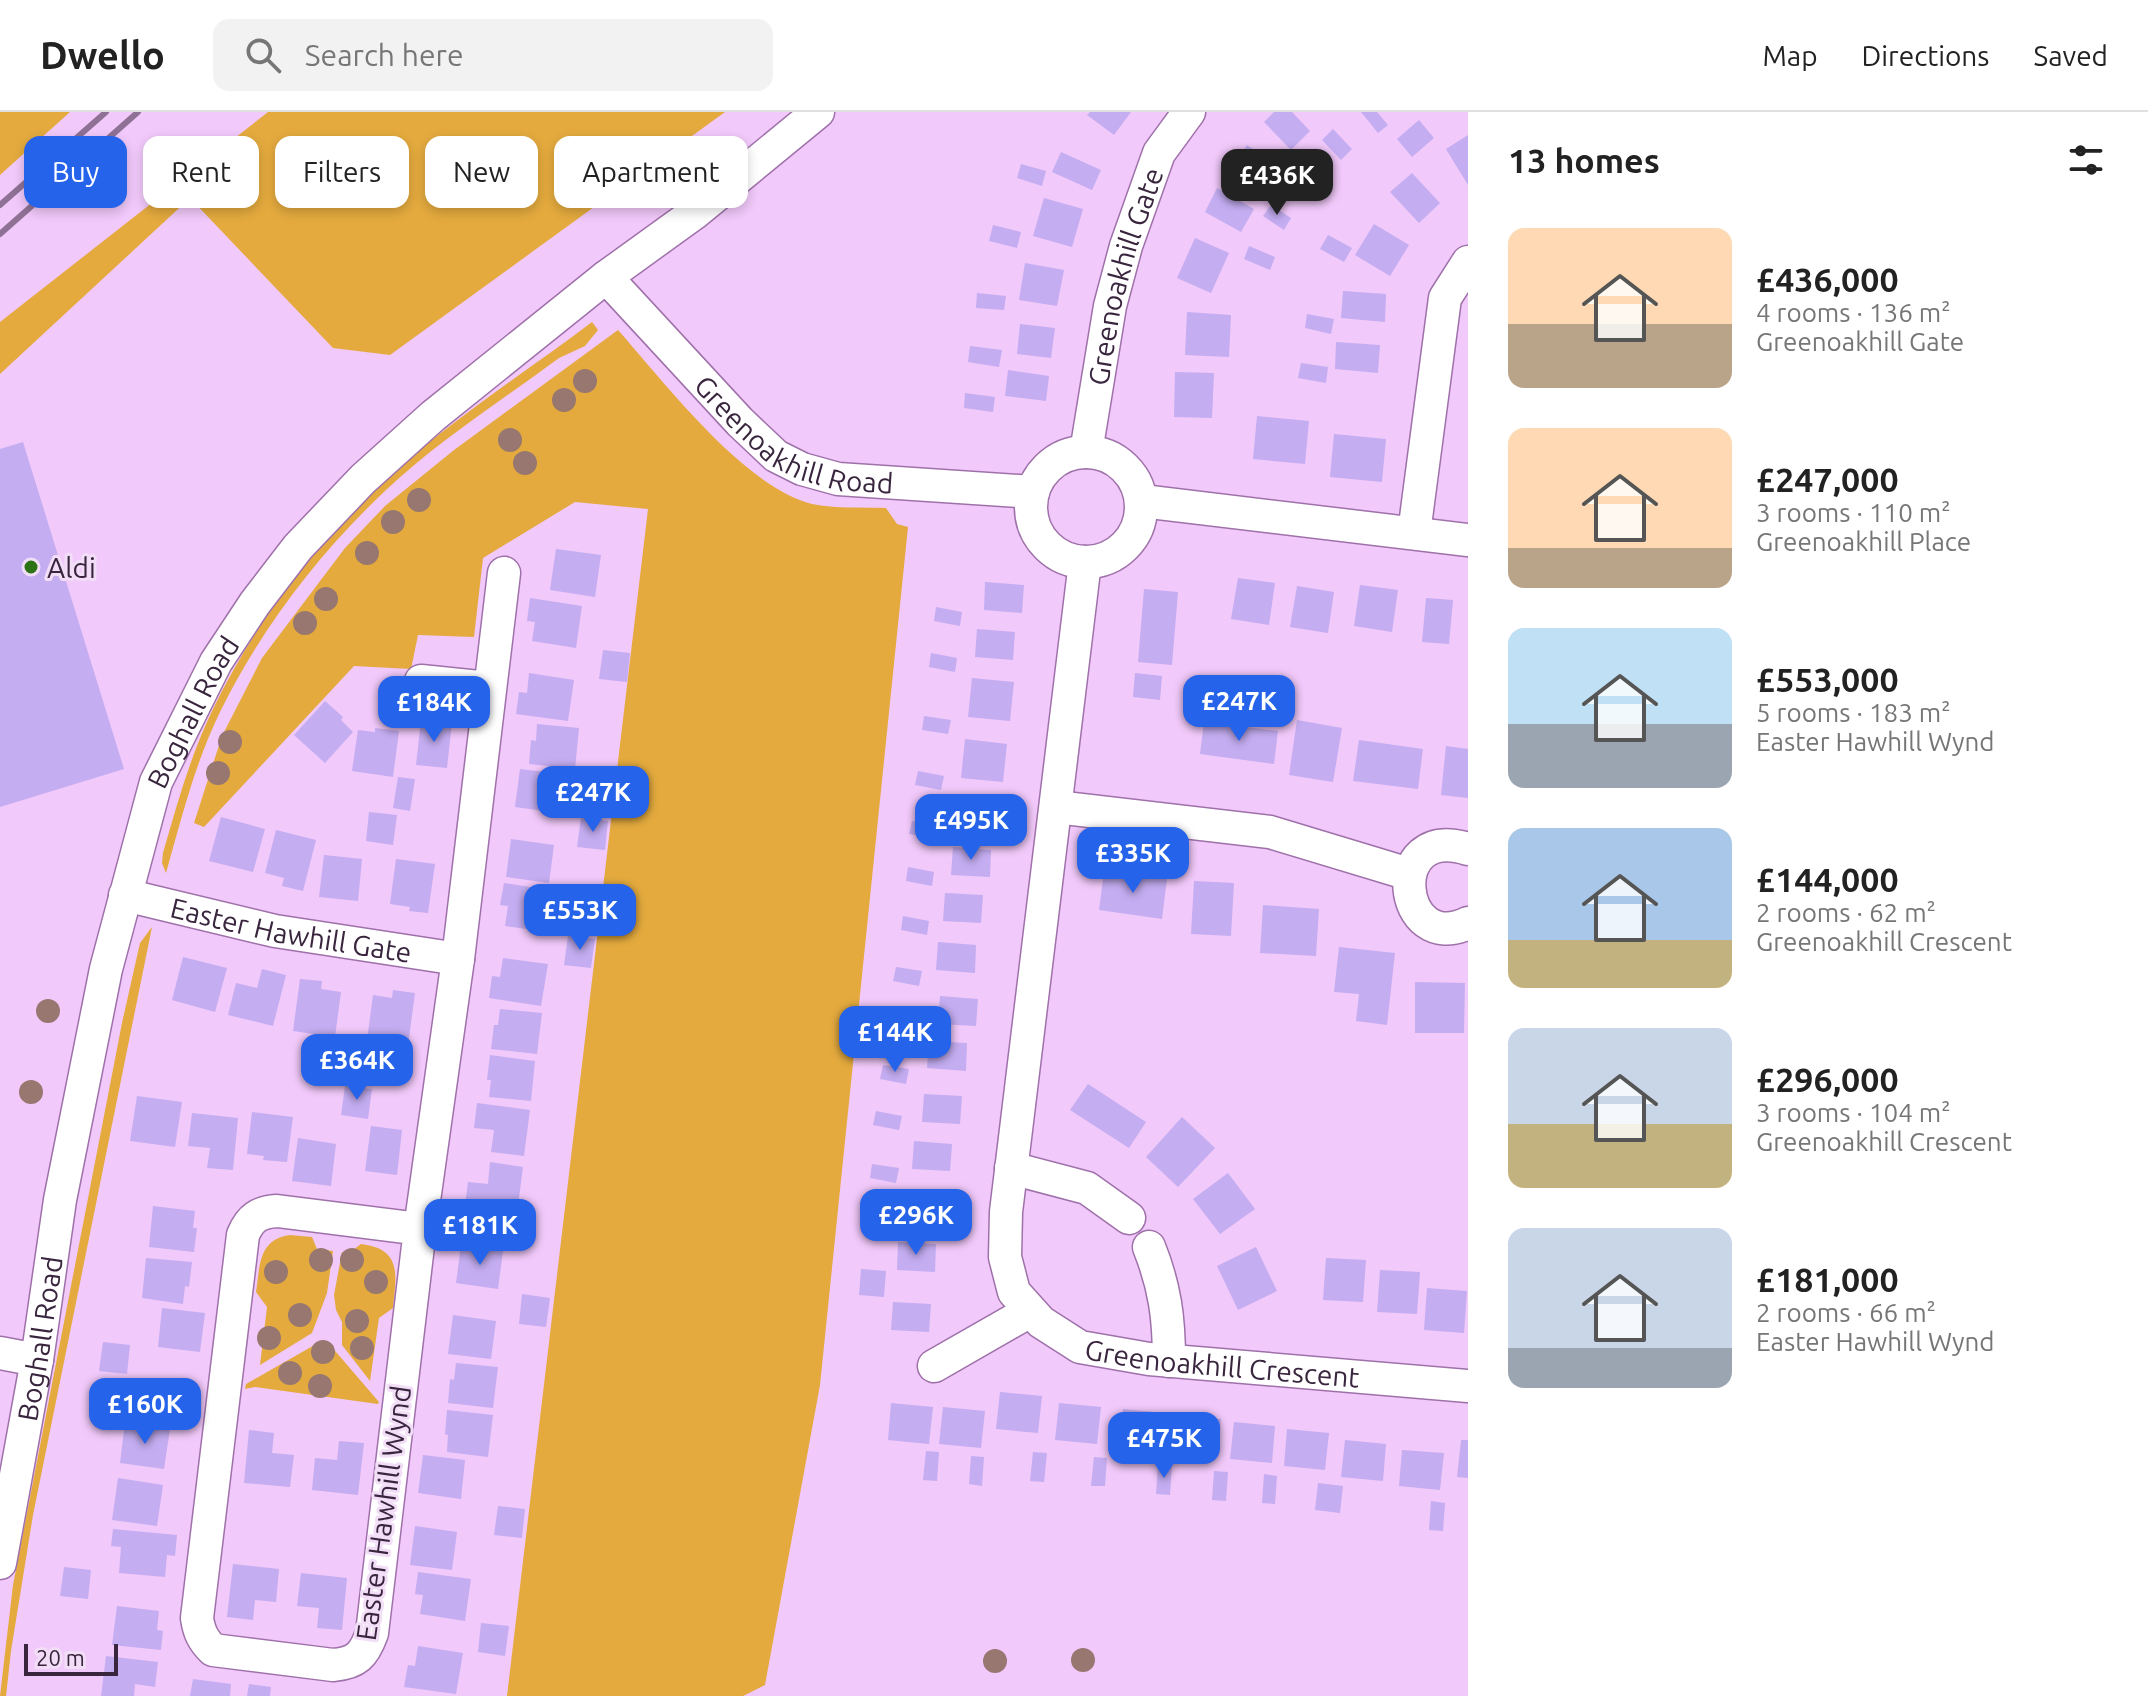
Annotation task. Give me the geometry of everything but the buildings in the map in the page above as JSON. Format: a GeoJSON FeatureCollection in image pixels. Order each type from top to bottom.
{"type":"FeatureCollection","features":[{"type":"Feature","properties":{"kind":"street","name":"Boghall Road"},"geometry":{"type":"LineString","coordinates":[[0,1563],[37,1360],[60,1200],[106,969],[156,782],[216,662],[255,603],[298,547],[363,479],[433,416],[606,277],[696,212],[818,112]]}},
{"type":"Feature","properties":{"kind":"street","name":"Greenoakhill Gate"},"geometry":{"type":"LineString","coordinates":[[1086,452],[1110,306],[1126,246],[1159,153],[1189,112]]}},
{"type":"Feature","properties":{"kind":"street"},"geometry":{"type":"LineString","coordinates":[[1414,533],[1445,298],[1468,262]]}},
{"type":"Feature","properties":{"kind":"street","name":"Greenoakhill Road"},"geometry":{"type":"LineString","coordinates":[[606,277],[740,422],[776,456],[802,469],[838,479],[1033,492]]}},
{"type":"Feature","properties":{"kind":"street"},"geometry":{"type":"LineString","coordinates":[[1086,452],[1105,455],[1125,467],[1135,480],[1142,501],[1139,523],[1128,544],[1108,558],[1085,562],[1057,554],[1041,540],[1032,519],[1033,492],[1041,475],[1060,458],[1086,452]]}},
{"type":"Feature","properties":{"kind":"street"},"geometry":{"type":"LineString","coordinates":[[1142,501],[1468,540]]}},
{"type":"Feature","properties":{"kind":"street","name":"Greenoakhill Crescent"},"geometry":{"type":"LineString","coordinates":[[1085,562],[1006,1212],[1005,1257],[1014,1292],[1041,1322],[1080,1347],[1169,1361],[1468,1386]]}},
{"type":"Feature","properties":{"kind":"street","name":"Easter Hawhill Wynd"},"geometry":{"type":"LineString","coordinates":[[420,1229],[277,1211],[254,1216],[247,1224],[243,1235],[197,1618],[204,1641],[213,1650],[346,1664],[359,1659],[372,1633],[504,573]]}},
{"type":"Feature","properties":{"kind":"street"},"geometry":{"type":"LineString","coordinates":[[421,681],[489,688]]}},
{"type":"Feature","properties":{"kind":"street"},"geometry":{"type":"LineString","coordinates":[[1056,807],[1270,832],[1409,874]]}},
{"type":"Feature","properties":{"kind":"street"},"geometry":{"type":"LineString","coordinates":[[1468,849],[1440,845],[1426,851],[1409,874],[1407,887],[1409,900],[1425,921],[1437,927],[1451,928],[1468,923]]}},
{"type":"Feature","properties":{"kind":"street","name":"Easter Hawhill Gate"},"geometry":{"type":"LineString","coordinates":[[125,895],[275,931],[458,959]]}},
{"type":"Feature","properties":{"kind":"street"},"geometry":{"type":"LineString","coordinates":[[1011,1168],[1087,1188],[1129,1218]]}},
{"type":"Feature","properties":{"kind":"street"},"geometry":{"type":"LineString","coordinates":[[1149,1247],[1160,1275],[1169,1317],[1169,1361]]}},
{"type":"Feature","properties":{"kind":"street"},"geometry":{"type":"LineString","coordinates":[[934,1366],[1030,1311]]}},
{"type":"Feature","properties":{"kind":"street"},"geometry":{"type":"LineString","coordinates":[[0,1353],[37,1360]]}},
{"type":"Feature","properties":{"kind":"shaded area"},"geometry":{"type":"Polygon","coordinates":[[[0,112],[70,112],[43,136],[24,136],[24,153],[0,175],[0,112]]]}},
{"type":"Feature","properties":{"kind":"shaded area"},"geometry":{"type":"Polygon","coordinates":[[[268,112],[725,112],[692,136],[554,136],[554,208],[593,208],[390,355],[333,348],[200,208],[259,208],[259,136],[237,136],[268,112]]]}},
{"type":"Feature","properties":{"kind":"shaded area"},"geometry":{"type":"Polygon","coordinates":[[[145,208],[179,208],[0,374],[0,322],[145,208]]]}},
{"type":"Feature","properties":{"kind":"shaded area"},"geometry":{"type":"Polygon","coordinates":[[[592,322],[598,330],[585,346],[559,358],[427,455],[386,490],[314,566],[254,651],[220,712],[189,792],[166,873],[162,863],[163,853],[205,726],[229,677],[288,587],[358,506],[408,459],[592,322]]]}},
{"type":"Feature","properties":{"kind":"shaded area"},"geometry":{"type":"Polygon","coordinates":[[[618,330],[707,430],[759,477],[786,494],[812,504],[886,508],[897,524],[908,527],[820,1385],[765,1685],[743,1696],[507,1696],[648,509],[575,502],[483,558],[474,637],[418,635],[411,669],[354,666],[204,827],[194,823],[222,736],[262,658],[345,548],[385,506],[454,450],[618,330]]]}},
{"type":"Feature","properties":{"kind":"shaded area"},"geometry":{"type":"Polygon","coordinates":[[[152,927],[33,1515],[6,1696],[0,1696],[13,1585],[122,1023],[140,943],[152,927]]]}},
{"type":"Feature","properties":{"kind":"shaded area"},"geometry":{"type":"Polygon","coordinates":[[[290,1235],[312,1237],[317,1249],[333,1251],[327,1293],[312,1333],[260,1365],[267,1307],[256,1292],[260,1264],[272,1242],[290,1235]]]}},
{"type":"Feature","properties":{"kind":"shaded area"},"geometry":{"type":"Polygon","coordinates":[[[361,1244],[384,1252],[394,1266],[395,1275],[393,1308],[379,1318],[370,1381],[342,1345],[342,1322],[334,1295],[342,1252],[349,1253],[361,1244]]]}},
{"type":"Feature","properties":{"kind":"shaded area"},"geometry":{"type":"Polygon","coordinates":[[[318,1343],[330,1345],[378,1404],[255,1387],[245,1389],[246,1384],[318,1343]]]}},
{"type":"Feature","properties":{"kind":"railway"},"geometry":{"type":"LineString","coordinates":[[0,205],[106,112]]}},
{"type":"Feature","properties":{"kind":"railway"},"geometry":{"type":"LineString","coordinates":[[0,234],[138,112]]}},
{"type":"Feature","properties":{"kind":"place","name":"Aldi"},"geometry":{"type":"Point","coordinates":[31,567]}}]}
